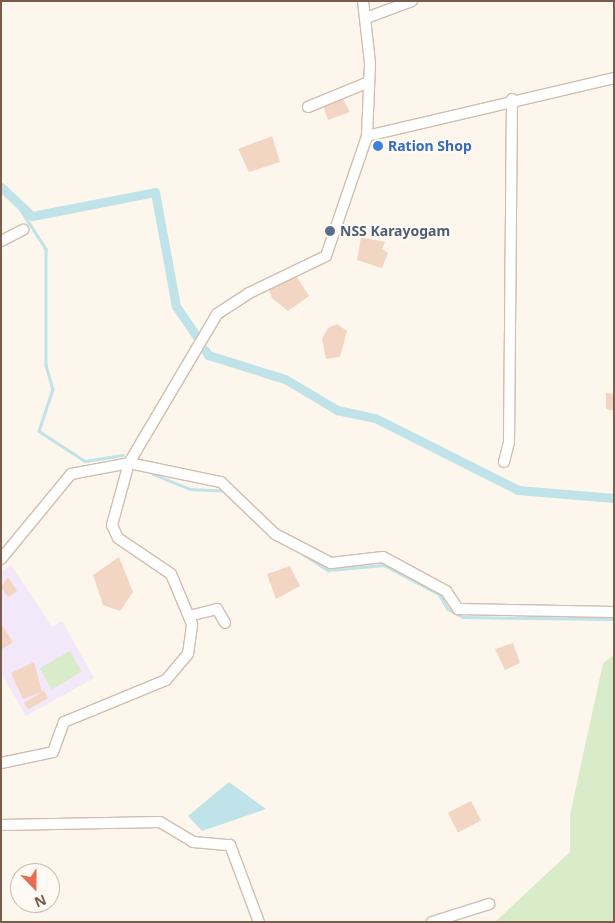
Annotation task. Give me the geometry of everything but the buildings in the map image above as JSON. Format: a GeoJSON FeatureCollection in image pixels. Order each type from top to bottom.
{"type":"FeatureCollection","features":[{"type":"Feature","properties":{"kind":"street"},"geometry":{"type":"LineString","coordinates":[[1,763],[53,752],[64,722],[166,680],[188,654],[192,624],[171,574],[118,538],[112,525],[129,463],[217,314],[249,293],[326,256],[367,136],[369,82],[366,18],[363,1]]}},
{"type":"Feature","properties":{"kind":"street"},"geometry":{"type":"LineString","coordinates":[[366,18],[412,1]]}},
{"type":"Feature","properties":{"kind":"street"},"geometry":{"type":"LineString","coordinates":[[367,136],[512,99],[614,78]]}},
{"type":"Feature","properties":{"kind":"street"},"geometry":{"type":"LineString","coordinates":[[308,107],[369,82]]}},
{"type":"Feature","properties":{"kind":"street"},"geometry":{"type":"LineString","coordinates":[[504,462],[510,442],[512,99]]}},
{"type":"Feature","properties":{"kind":"street"},"geometry":{"type":"LineString","coordinates":[[1,241],[23,230]]}},
{"type":"Feature","properties":{"kind":"street"},"geometry":{"type":"LineString","coordinates":[[1,559],[70,474],[129,463],[221,482],[276,534],[331,563],[383,557],[446,590],[458,609],[614,612]]}},
{"type":"Feature","properties":{"kind":"street"},"geometry":{"type":"LineString","coordinates":[[189,616],[217,609],[225,623]]}},
{"type":"Feature","properties":{"kind":"street"},"geometry":{"type":"LineString","coordinates":[[1,825],[160,822],[193,842],[230,845],[259,922]]}},
{"type":"Feature","properties":{"kind":"street"},"geometry":{"type":"LineString","coordinates":[[432,922],[489,904]]}},
{"type":"Feature","properties":{"kind":"shaded area"},"geometry":{"type":"Polygon","coordinates":[[[11,565],[52,627],[62,621],[94,678],[26,716],[1,673],[1,573],[11,565]]]}},
{"type":"Feature","properties":{"kind":"green space"},"geometry":{"type":"Polygon","coordinates":[[[70,651],[82,672],[52,689],[40,668],[70,651]]]}},
{"type":"Feature","properties":{"kind":"green space"},"geometry":{"type":"Polygon","coordinates":[[[614,655],[614,922],[495,922],[570,852],[570,815],[603,663],[614,655]]]}},
{"type":"Feature","properties":{"kind":"water"},"geometry":{"type":"Polygon","coordinates":[[[229,782],[266,809],[202,831],[188,816],[229,782]]]}},
{"type":"Feature","properties":{"kind":"waterway"},"geometry":{"type":"LineString","coordinates":[[1,187],[32,216],[155,192],[176,306],[196,336]]}},
{"type":"Feature","properties":{"kind":"waterway"},"geometry":{"type":"LineString","coordinates":[[19,207],[46,249],[46,365],[53,389],[39,431],[85,461],[123,455]]}},
{"type":"Feature","properties":{"kind":"waterway"},"geometry":{"type":"LineString","coordinates":[[205,350],[208,355],[285,379],[337,410],[375,418],[518,490],[614,498]]}},
{"type":"Feature","properties":{"kind":"waterway"},"geometry":{"type":"LineString","coordinates":[[153,474],[190,489],[225,491]]}},
{"type":"Feature","properties":{"kind":"waterway"},"geometry":{"type":"LineString","coordinates":[[303,554],[328,570],[384,565],[439,594],[448,609],[463,617],[614,619]]}},
{"type":"Feature","properties":{"kind":"place","name":"Ration Shop"},"geometry":{"type":"Point","coordinates":[378,146]}},
{"type":"Feature","properties":{"kind":"place","name":"NSS Karayogam"},"geometry":{"type":"Point","coordinates":[330,231]}}]}
